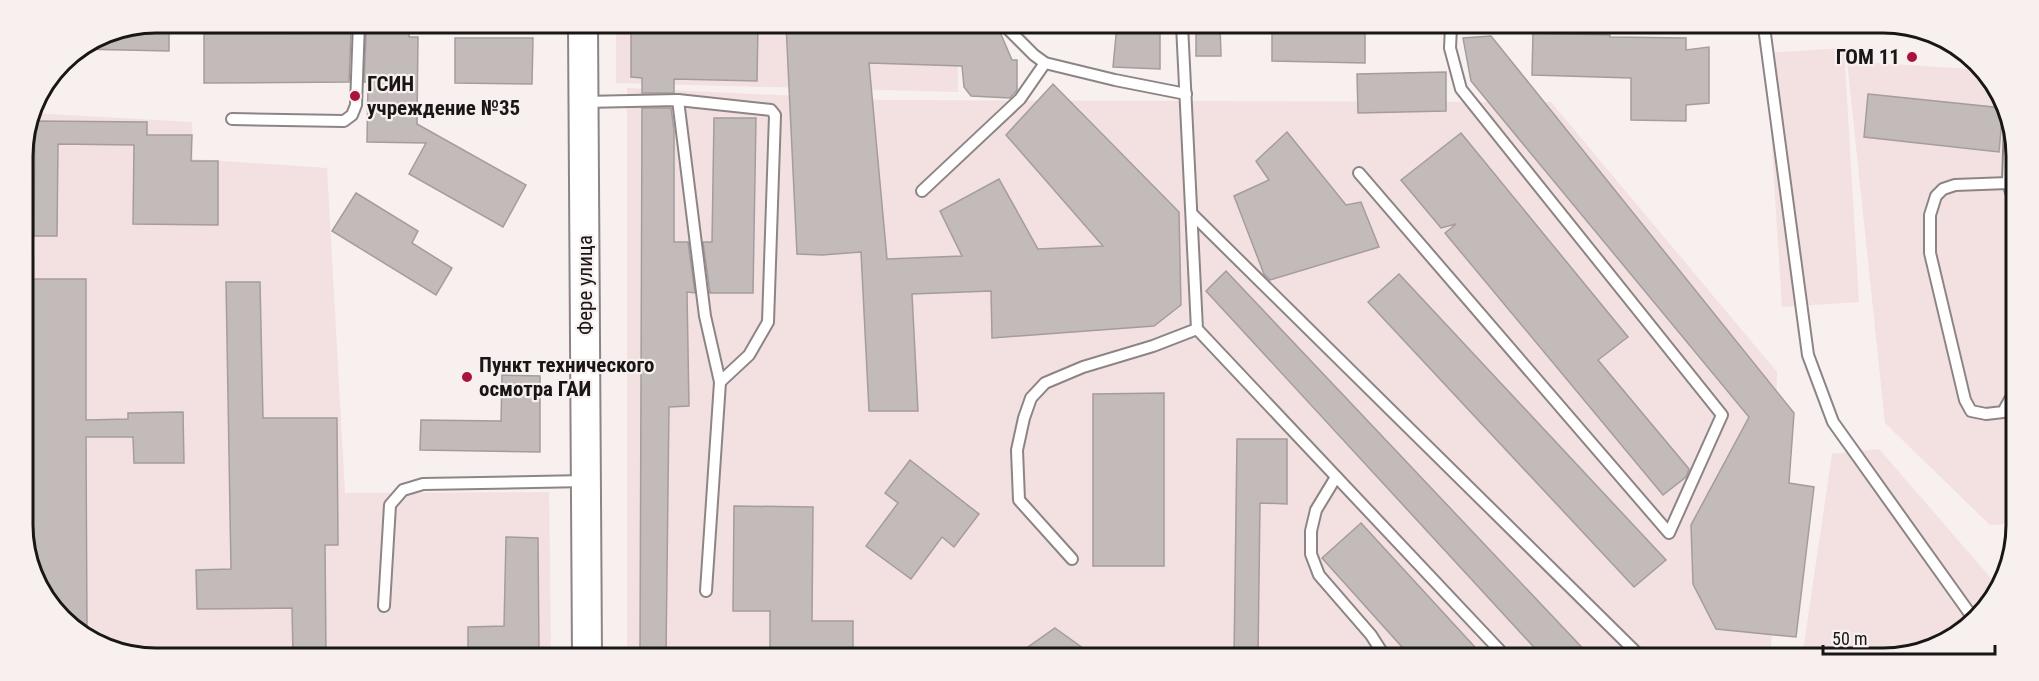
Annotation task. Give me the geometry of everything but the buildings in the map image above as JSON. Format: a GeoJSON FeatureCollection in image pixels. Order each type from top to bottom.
{"type":"FeatureCollection","features":[{"type":"Feature","properties":{"kind":"street","name":"Фере улица"},"geometry":{"type":"LineString","coordinates":[[583,33],[587,648]]}},
{"type":"Feature","properties":{"kind":"lane"},"geometry":{"type":"LineString","coordinates":[[232,119],[344,121],[352,115],[356,105],[359,33]]}},
{"type":"Feature","properties":{"kind":"lane"},"geometry":{"type":"LineString","coordinates":[[1012,33],[1044,63],[1186,94]]}},
{"type":"Feature","properties":{"kind":"lane"},"geometry":{"type":"LineString","coordinates":[[1182,33],[1197,329],[1498,648]]}},
{"type":"Feature","properties":{"kind":"lane"},"geometry":{"type":"LineString","coordinates":[[1359,173],[1669,533],[1722,415],[1461,89],[1450,48],[1451,33]]}},
{"type":"Feature","properties":{"kind":"lane"},"geometry":{"type":"LineString","coordinates":[[1765,33],[1808,355],[1833,422],[1969,613]]}},
{"type":"Feature","properties":{"kind":"lane"},"geometry":{"type":"LineString","coordinates":[[922,191],[1020,99],[1044,63]]}},
{"type":"Feature","properties":{"kind":"lane"},"geometry":{"type":"LineString","coordinates":[[583,102],[678,100],[771,110],[775,115],[768,322],[749,355],[720,382]]}},
{"type":"Feature","properties":{"kind":"lane"},"geometry":{"type":"LineString","coordinates":[[678,100],[705,316],[720,382],[706,591]]}},
{"type":"Feature","properties":{"kind":"lane"},"geometry":{"type":"LineString","coordinates":[[2006,183],[1954,185],[1943,189],[1936,196],[1930,215],[1930,253],[1965,400],[1971,411],[1986,414],[2003,412],[2006,407]]}},
{"type":"Feature","properties":{"kind":"lane"},"geometry":{"type":"LineString","coordinates":[[1192,214],[1632,648]]}},
{"type":"Feature","properties":{"kind":"lane"},"geometry":{"type":"LineString","coordinates":[[1072,559],[1019,500],[1017,450],[1031,398],[1045,383],[1073,371],[1153,346],[1197,329]]}},
{"type":"Feature","properties":{"kind":"lane"},"geometry":{"type":"LineString","coordinates":[[1336,477],[1316,510],[1311,531],[1311,554],[1319,575],[1371,635],[1379,648]]}},
{"type":"Feature","properties":{"kind":"lane"},"geometry":{"type":"LineString","coordinates":[[384,606],[390,505],[403,490],[423,484],[586,481]]}},
{"type":"Feature","properties":{"kind":"shaded area"},"geometry":{"type":"Polygon","coordinates":[[[616,33],[957,33],[958,92],[616,83],[616,33]]]}},
{"type":"Feature","properties":{"kind":"shaded area"},"geometry":{"type":"Polygon","coordinates":[[[1844,48],[1859,302],[1782,307],[1766,53],[1844,48]]]}},
{"type":"Feature","properties":{"kind":"shaded area"},"geometry":{"type":"Polygon","coordinates":[[[1847,61],[1970,69],[1993,102],[2004,132],[2006,148],[2006,524],[1990,525],[1885,423],[1847,61]]]}},
{"type":"Feature","properties":{"kind":"shaded area"},"geometry":{"type":"Polygon","coordinates":[[[627,88],[884,100],[1551,102],[1777,372],[1771,648],[627,648],[627,88]]]}},
{"type":"Feature","properties":{"kind":"shaded area"},"geometry":{"type":"Polygon","coordinates":[[[41,114],[192,122],[193,159],[327,168],[345,493],[549,492],[551,648],[156,648],[124,644],[109,639],[81,623],[58,600],[49,586],[35,549],[33,533],[33,148],[41,114]]]}},
{"type":"Feature","properties":{"kind":"shaded area"},"geometry":{"type":"Polygon","coordinates":[[[1879,449],[1992,580],[1975,606],[1958,623],[1944,632],[1907,646],[1803,648],[1832,454],[1879,449]]]}},
{"type":"Feature","properties":{"kind":"place","name":"ГОМ 11"},"geometry":{"type":"Point","coordinates":[1912,57]}},
{"type":"Feature","properties":{"kind":"place","name":"ГСИН учреждение №35"},"geometry":{"type":"Point","coordinates":[355,96]}},
{"type":"Feature","properties":{"kind":"place","name":"Пункт технического осмотра ГАИ"},"geometry":{"type":"Point","coordinates":[467,377]}}]}
